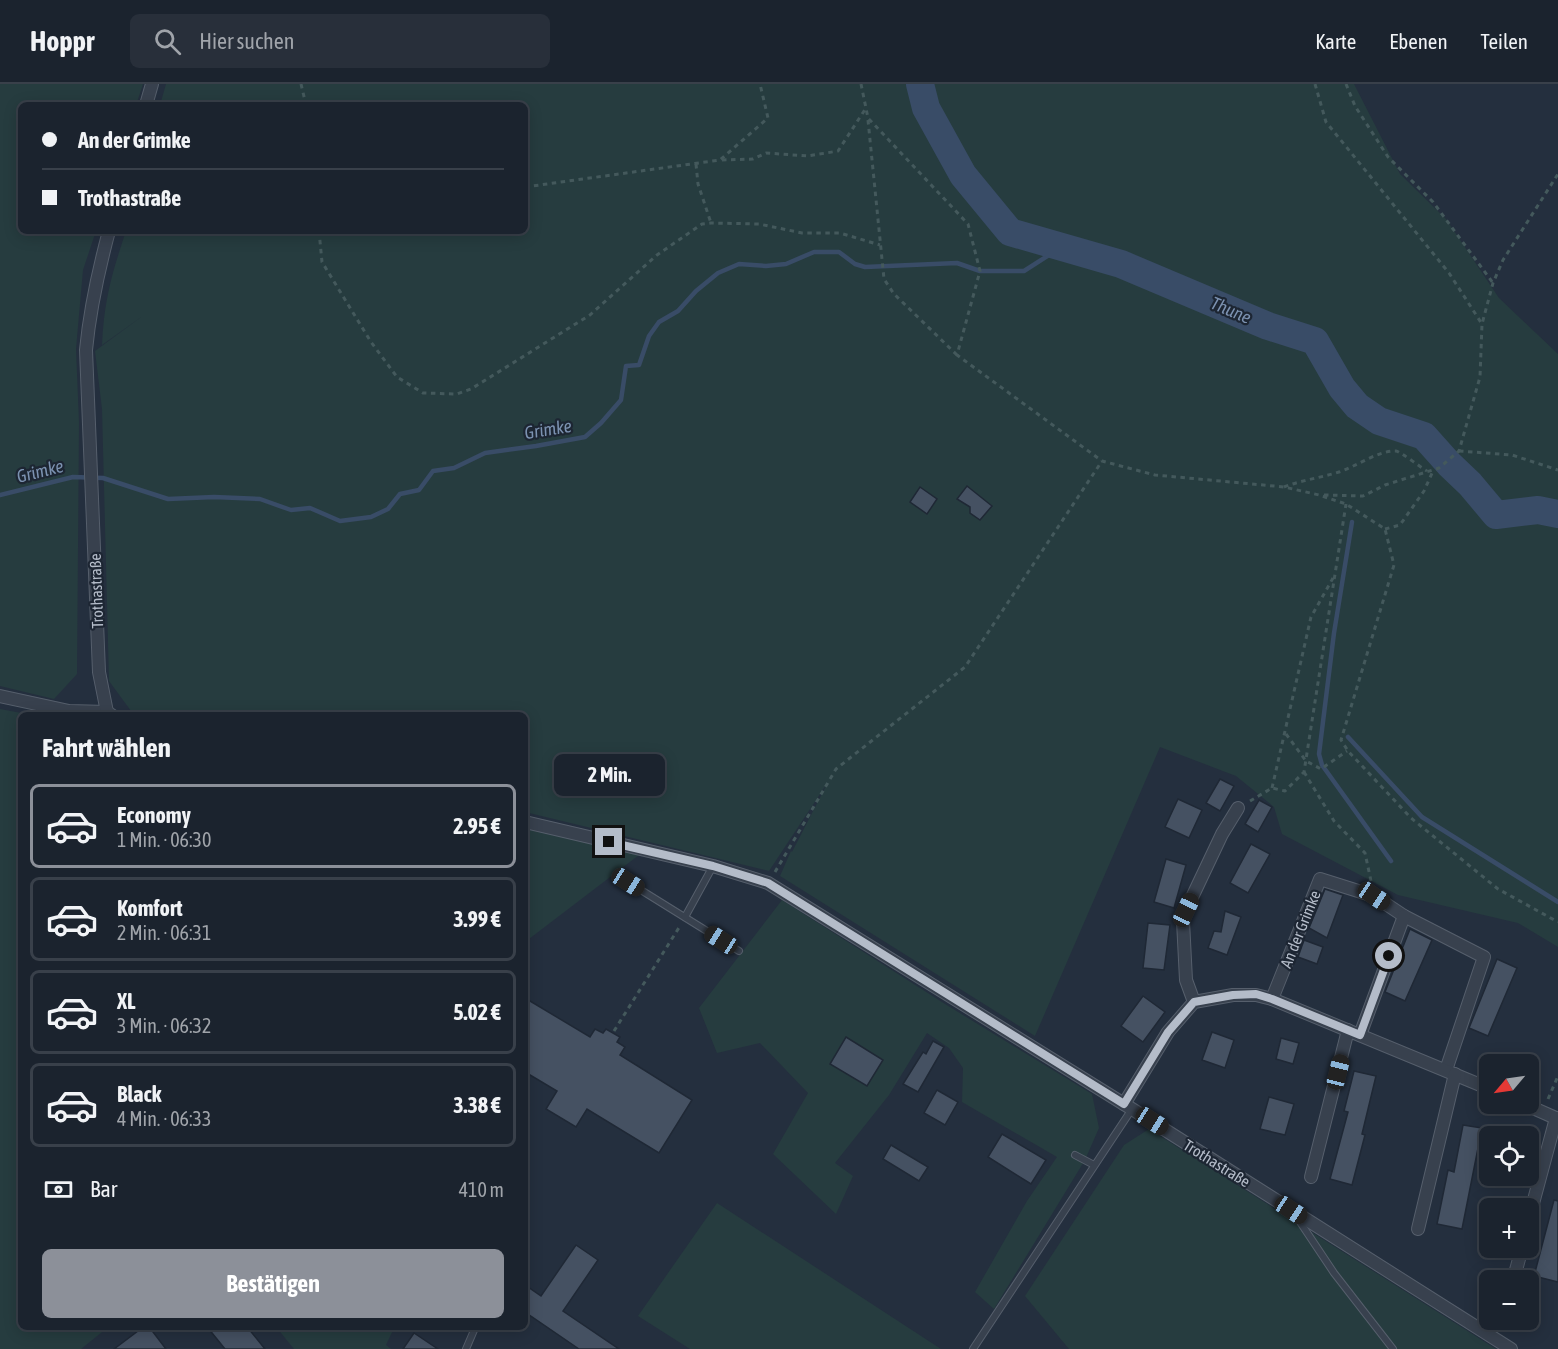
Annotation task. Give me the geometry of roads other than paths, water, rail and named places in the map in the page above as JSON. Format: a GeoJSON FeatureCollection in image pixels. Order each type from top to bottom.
{"type":"FeatureCollection","features":[{"type":"Feature","properties":{"kind":"street"},"geometry":{"type":"LineString","coordinates":[[147,102],[152,84]]}},
{"type":"Feature","properties":{"kind":"street","name":"Trothastraße"},"geometry":{"type":"LineString","coordinates":[[109,234],[95,279],[89,311],[86,350],[99,672],[109,712]]}},
{"type":"Feature","properties":{"kind":"street","name":"Trothastraße"},"geometry":{"type":"LineString","coordinates":[[0,696],[83,712]]}},
{"type":"Feature","properties":{"kind":"street"},"geometry":{"type":"LineString","coordinates":[[1194,1002],[1186,980],[1183,921],[1222,834],[1238,808]]}},
{"type":"Feature","properties":{"kind":"street","name":"Trothastraße"},"geometry":{"type":"LineString","coordinates":[[528,823],[713,866],[768,883],[1128,1106],[1510,1349]]}},
{"type":"Feature","properties":{"kind":"street","name":"An der Grimke"},"geometry":{"type":"LineString","coordinates":[[1272,999],[1320,879],[1374,896],[1404,916],[1485,957],[1451,1072],[1418,1229]]}},
{"type":"Feature","properties":{"kind":"street"},"geometry":{"type":"LineString","coordinates":[[1311,1177],[1354,1033],[1404,916]]}},
{"type":"Feature","properties":{"kind":"street"},"geometry":{"type":"LineString","coordinates":[[1128,1106],[1168,1032],[1194,1002],[1233,995],[1256,994],[1272,999],[1479,1084]]}},
{"type":"Feature","properties":{"kind":"street"},"geometry":{"type":"LineString","coordinates":[[1535,1198],[1557,1118],[1539,1111]]}},
{"type":"Feature","properties":{"kind":"lane"},"geometry":{"type":"LineString","coordinates":[[685,917],[713,866]]}},
{"type":"Feature","properties":{"kind":"lane"},"geometry":{"type":"LineString","coordinates":[[628,882],[739,951]]}},
{"type":"Feature","properties":{"kind":"lane"},"geometry":{"type":"LineString","coordinates":[[973,1349],[1094,1165],[1128,1106]]}},
{"type":"Feature","properties":{"kind":"lane"},"geometry":{"type":"LineString","coordinates":[[1076,1155],[1094,1165]]}},
{"type":"Feature","properties":{"kind":"lane"},"geometry":{"type":"LineString","coordinates":[[1291,1210],[1334,1273],[1393,1349]]}},
{"type":"Feature","properties":{"kind":"lane"},"geometry":{"type":"LineString","coordinates":[[466,1349],[474,1330]]}},
{"type":"Feature","properties":{"kind":"waterway","name":"Thune"},"geometry":{"type":"LineString","coordinates":[[920,84],[926,108],[963,175],[1010,232],[1121,264],[1268,326],[1315,341],[1342,388],[1357,406],[1379,421],[1424,436],[1496,515],[1538,510],[1558,514]]}},
{"type":"Feature","properties":{"kind":"waterway","name":"Grimke"},"geometry":{"type":"LineString","coordinates":[[0,495],[73,477],[103,478],[168,499],[214,497],[260,499],[291,510],[310,508],[340,521],[371,517],[388,509],[400,494],[419,490],[433,471],[454,468],[485,453],[585,437],[621,400],[626,366],[639,365],[649,336],[659,322],[678,311],[696,291],[718,273],[739,264],[766,266],[786,264],[814,252],[839,252],[855,264],[865,267],[957,263],[980,271],[1024,271],[1063,246]]}},
{"type":"Feature","properties":{"kind":"waterway"},"geometry":{"type":"LineString","coordinates":[[1352,522],[1334,633],[1319,754],[1322,765],[1391,861]]}},
{"type":"Feature","properties":{"kind":"waterway"},"geometry":{"type":"LineString","coordinates":[[1348,737],[1422,817],[1558,902]]}}]}
